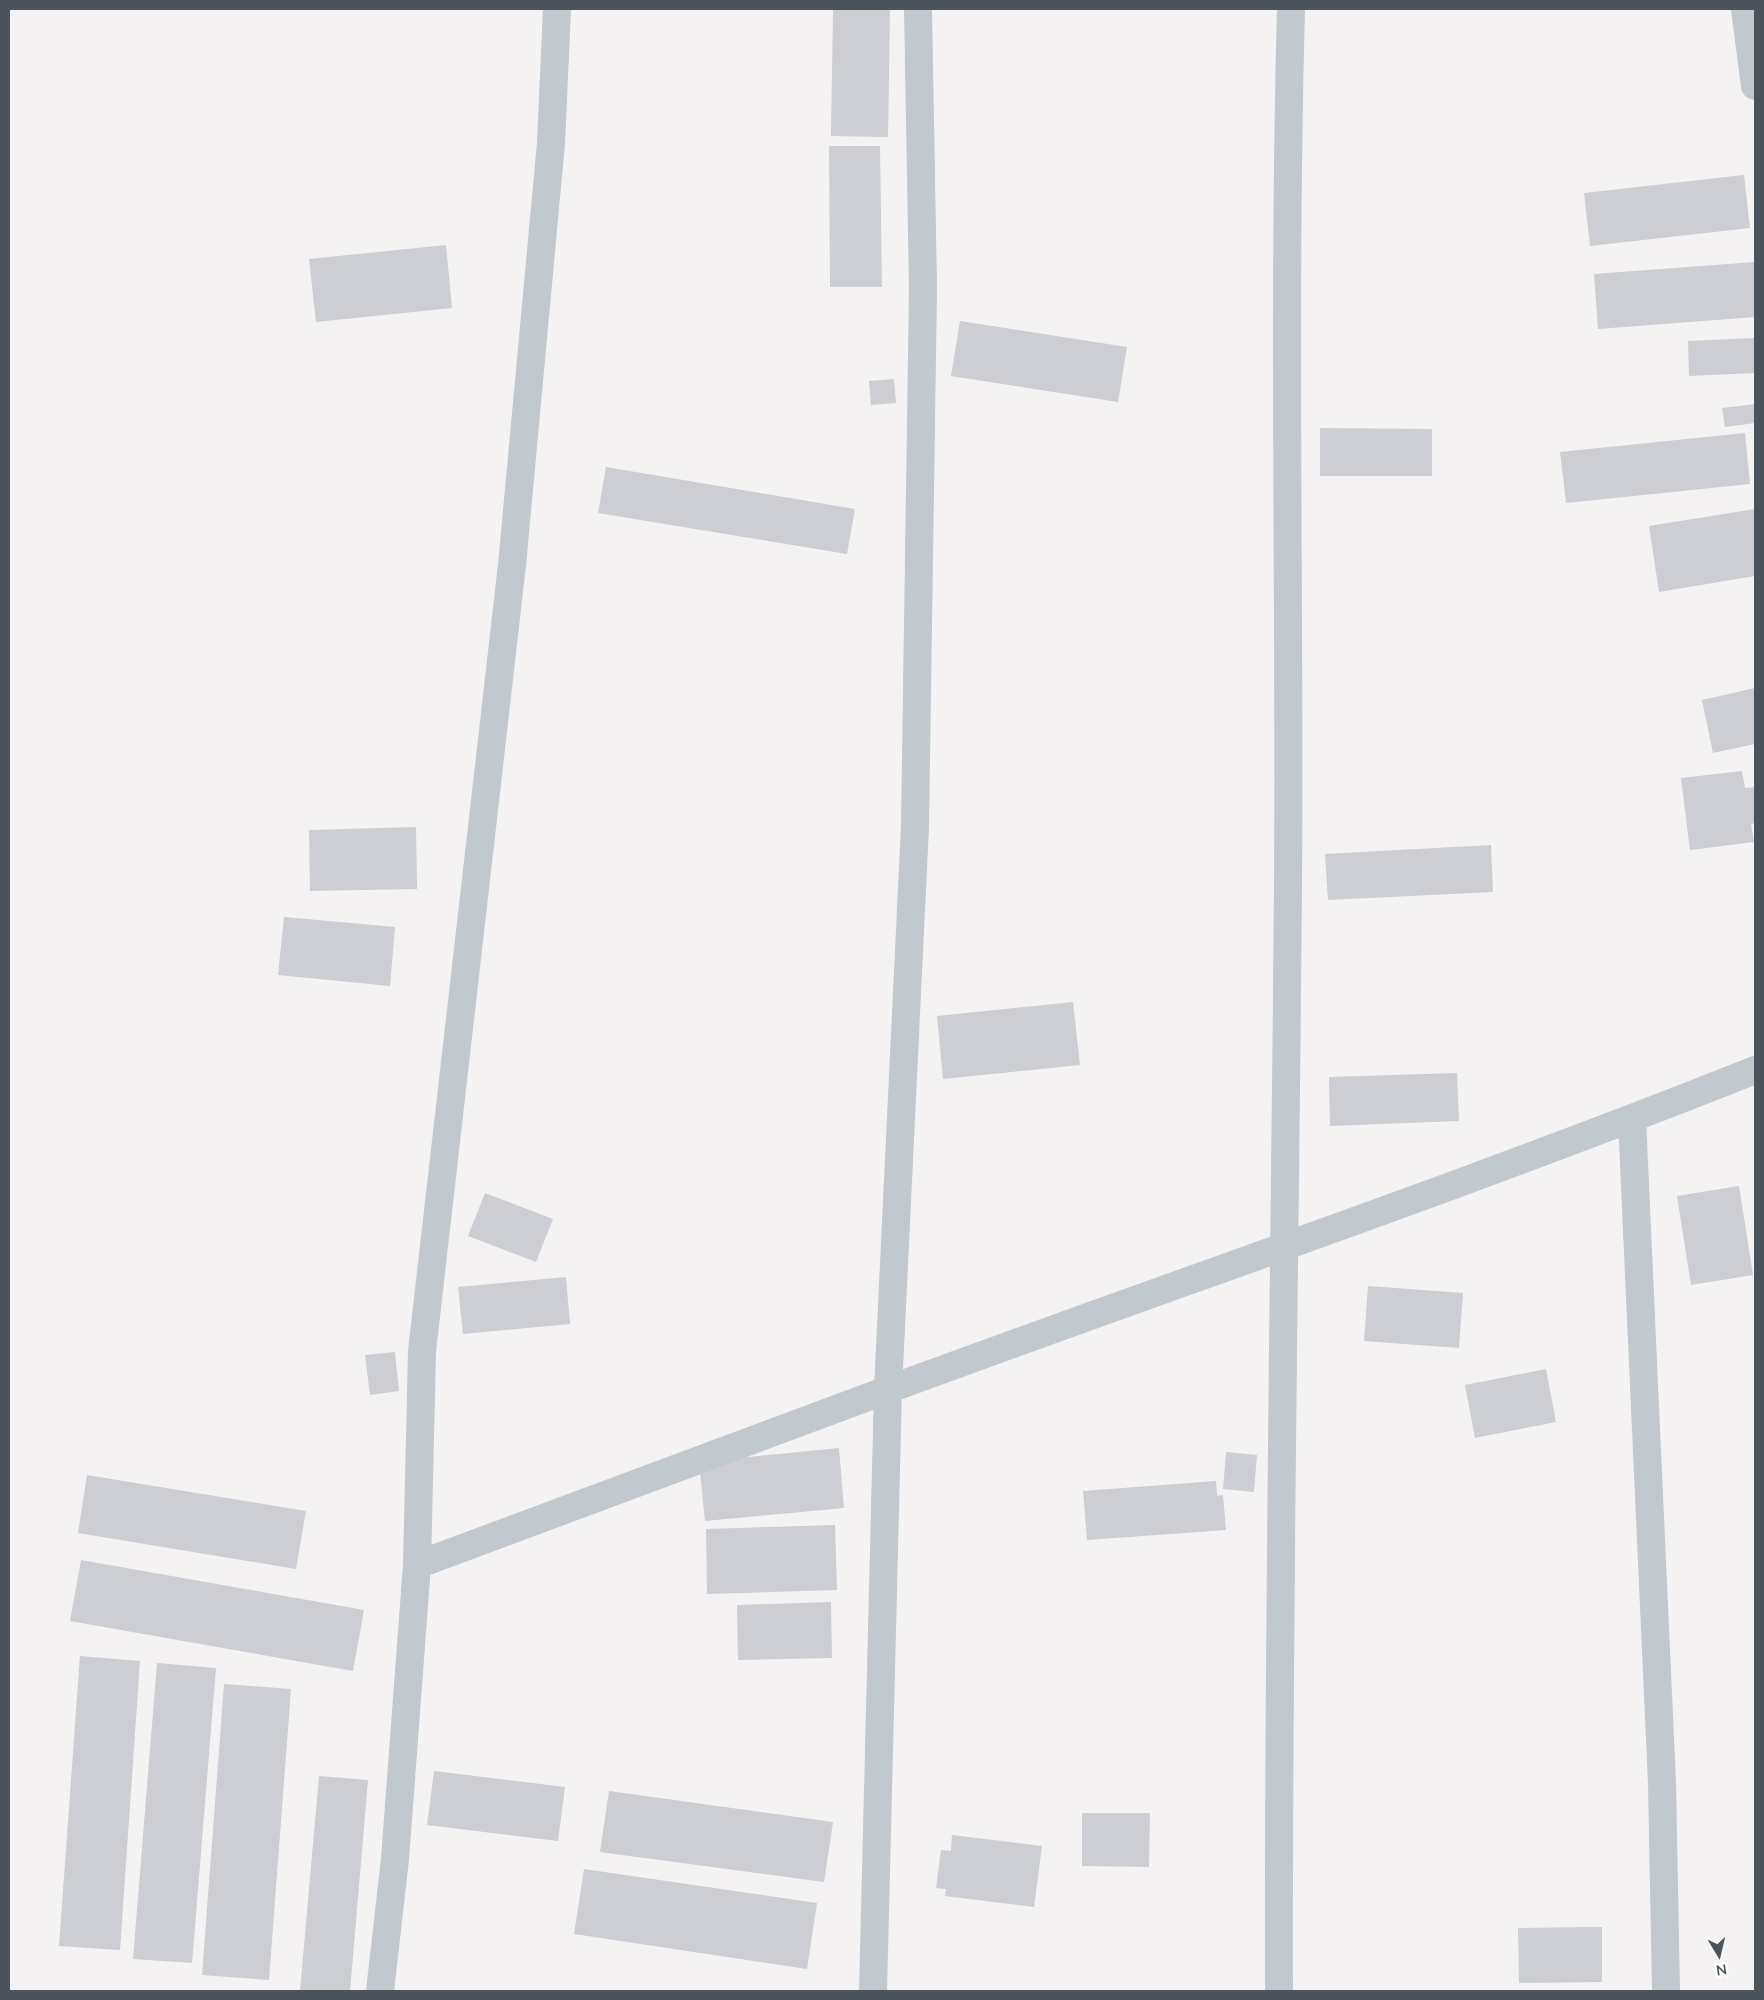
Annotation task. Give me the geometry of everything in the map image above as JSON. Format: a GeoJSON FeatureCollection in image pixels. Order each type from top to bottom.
{"type":"FeatureCollection","features":[{"type":"Feature","properties":{"kind":"street"},"geometry":{"type":"LineString","coordinates":[[380,1991],[394,1859],[417,1565],[422,1351],[513,556],[551,143],[557,9]]}},
{"type":"Feature","properties":{"kind":"street"},"geometry":{"type":"LineString","coordinates":[[873,1991],[888,1389],[915,816],[922,288],[918,9]]}},
{"type":"Feature","properties":{"kind":"street"},"geometry":{"type":"LineString","coordinates":[[1278,1991],[1278,1729],[1288,881],[1286,572],[1291,9]]}},
{"type":"Feature","properties":{"kind":"street"},"geometry":{"type":"LineString","coordinates":[[1745,9],[1755,86]]}},
{"type":"Feature","properties":{"kind":"street"},"geometry":{"type":"LineString","coordinates":[[417,1565],[888,1389],[1284,1247],[1632,1119],[1755,1070]]}},
{"type":"Feature","properties":{"kind":"street"},"geometry":{"type":"LineString","coordinates":[[1632,1119],[1662,1774],[1666,1991]]}},
{"type":"Feature","properties":{"kind":"building"},"geometry":{"type":"Polygon","coordinates":[[[833,9],[890,9],[888,137],[831,136],[833,9]]]}},
{"type":"Feature","properties":{"kind":"building"},"geometry":{"type":"Polygon","coordinates":[[[829,146],[880,146],[882,287],[830,287],[829,146]]]}},
{"type":"Feature","properties":{"kind":"building"},"geometry":{"type":"Polygon","coordinates":[[[1744,175],[1750,228],[1590,246],[1584,193],[1744,175]]]}},
{"type":"Feature","properties":{"kind":"building"},"geometry":{"type":"Polygon","coordinates":[[[446,245],[452,308],[316,322],[309,259],[446,245]]]}},
{"type":"Feature","properties":{"kind":"building"},"geometry":{"type":"Polygon","coordinates":[[[1755,262],[1755,317],[1598,329],[1594,274],[1755,262]]]}},
{"type":"Feature","properties":{"kind":"building"},"geometry":{"type":"Polygon","coordinates":[[[960,321],[1127,347],[1118,402],[951,376],[960,321]]]}},
{"type":"Feature","properties":{"kind":"building"},"geometry":{"type":"Polygon","coordinates":[[[1755,338],[1755,373],[1689,376],[1688,341],[1755,338]]]}},
{"type":"Feature","properties":{"kind":"building"},"geometry":{"type":"Polygon","coordinates":[[[894,379],[896,403],[871,405],[869,381],[894,379]]]}},
{"type":"Feature","properties":{"kind":"building"},"geometry":{"type":"Polygon","coordinates":[[[1755,404],[1755,423],[1725,427],[1722,408],[1755,404]]]}},
{"type":"Feature","properties":{"kind":"building"},"geometry":{"type":"Polygon","coordinates":[[[1320,428],[1432,429],[1432,476],[1320,476],[1320,428]]]}},
{"type":"Feature","properties":{"kind":"building"},"geometry":{"type":"Polygon","coordinates":[[[1745,433],[1750,484],[1566,503],[1560,452],[1745,433]]]}},
{"type":"Feature","properties":{"kind":"building"},"geometry":{"type":"Polygon","coordinates":[[[606,467],[855,509],[847,554],[598,513],[606,467]]]}},
{"type":"Feature","properties":{"kind":"building"},"geometry":{"type":"Polygon","coordinates":[[[1755,509],[1755,576],[1659,592],[1649,526],[1755,509]]]}},
{"type":"Feature","properties":{"kind":"building"},"geometry":{"type":"Polygon","coordinates":[[[1755,688],[1755,744],[1713,753],[1702,700],[1755,688]]]}},
{"type":"Feature","properties":{"kind":"building"},"geometry":{"type":"Polygon","coordinates":[[[1742,771],[1745,788],[1755,787],[1755,823],[1751,824],[1754,842],[1690,850],[1681,778],[1742,771]]]}},
{"type":"Feature","properties":{"kind":"building"},"geometry":{"type":"Polygon","coordinates":[[[416,827],[417,889],[310,891],[309,830],[416,827]]]}},
{"type":"Feature","properties":{"kind":"building"},"geometry":{"type":"Polygon","coordinates":[[[1491,845],[1493,892],[1328,900],[1325,854],[1491,845]]]}},
{"type":"Feature","properties":{"kind":"building"},"geometry":{"type":"Polygon","coordinates":[[[284,917],[395,927],[390,986],[278,975],[284,917]]]}},
{"type":"Feature","properties":{"kind":"building"},"geometry":{"type":"Polygon","coordinates":[[[1073,1002],[1080,1065],[943,1079],[937,1016],[1073,1002]]]}},
{"type":"Feature","properties":{"kind":"building"},"geometry":{"type":"Polygon","coordinates":[[[1457,1073],[1459,1121],[1330,1126],[1329,1077],[1457,1073]]]}},
{"type":"Feature","properties":{"kind":"building"},"geometry":{"type":"Polygon","coordinates":[[[1739,1186],[1753,1275],[1691,1285],[1677,1196],[1739,1186]]]}},
{"type":"Feature","properties":{"kind":"building"},"geometry":{"type":"Polygon","coordinates":[[[485,1193],[553,1219],[536,1262],[468,1236],[485,1193]]]}},
{"type":"Feature","properties":{"kind":"building"},"geometry":{"type":"Polygon","coordinates":[[[566,1277],[570,1324],[463,1334],[458,1287],[566,1277]]]}},
{"type":"Feature","properties":{"kind":"building"},"geometry":{"type":"Polygon","coordinates":[[[1368,1286],[1463,1293],[1459,1348],[1364,1341],[1368,1286]]]}},
{"type":"Feature","properties":{"kind":"building"},"geometry":{"type":"Polygon","coordinates":[[[395,1352],[399,1391],[370,1395],[365,1355],[395,1352]]]}},
{"type":"Feature","properties":{"kind":"building"},"geometry":{"type":"Polygon","coordinates":[[[1546,1369],[1556,1422],[1475,1438],[1465,1385],[1546,1369]]]}},
{"type":"Feature","properties":{"kind":"building"},"geometry":{"type":"Polygon","coordinates":[[[839,1448],[844,1508],[705,1521],[699,1462],[839,1448]]]}},
{"type":"Feature","properties":{"kind":"building"},"geometry":{"type":"Polygon","coordinates":[[[1226,1452],[1257,1455],[1254,1492],[1223,1489],[1226,1452]]]}},
{"type":"Feature","properties":{"kind":"building"},"geometry":{"type":"Polygon","coordinates":[[[87,1475],[306,1511],[296,1569],[78,1533],[87,1475]]]}},
{"type":"Feature","properties":{"kind":"building"},"geometry":{"type":"Polygon","coordinates":[[[1216,1481],[1217,1496],[1223,1495],[1226,1530],[1087,1540],[1083,1491],[1216,1481]]]}},
{"type":"Feature","properties":{"kind":"building"},"geometry":{"type":"Polygon","coordinates":[[[835,1525],[837,1590],[707,1594],[706,1529],[835,1525]]]}},
{"type":"Feature","properties":{"kind":"building"},"geometry":{"type":"Polygon","coordinates":[[[81,1560],[364,1610],[353,1671],[70,1621],[81,1560]]]}},
{"type":"Feature","properties":{"kind":"building"},"geometry":{"type":"Polygon","coordinates":[[[831,1602],[832,1658],[738,1660],[737,1605],[831,1602]]]}},
{"type":"Feature","properties":{"kind":"building"},"geometry":{"type":"Polygon","coordinates":[[[80,1656],[140,1661],[120,1950],[59,1946],[80,1656]]]}},
{"type":"Feature","properties":{"kind":"building"},"geometry":{"type":"Polygon","coordinates":[[[157,1663],[216,1668],[192,1963],[133,1959],[157,1663]]]}},
{"type":"Feature","properties":{"kind":"building"},"geometry":{"type":"Polygon","coordinates":[[[224,1684],[291,1689],[269,1980],[202,1975],[224,1684]]]}},
{"type":"Feature","properties":{"kind":"building"},"geometry":{"type":"Polygon","coordinates":[[[434,1771],[565,1787],[558,1841],[427,1825],[434,1771]]]}},
{"type":"Feature","properties":{"kind":"building"},"geometry":{"type":"Polygon","coordinates":[[[319,1776],[368,1780],[350,1991],[300,1991],[319,1776]]]}},
{"type":"Feature","properties":{"kind":"building"},"geometry":{"type":"Polygon","coordinates":[[[609,1791],[833,1822],[824,1882],[600,1852],[609,1791]]]}},
{"type":"Feature","properties":{"kind":"building"},"geometry":{"type":"Polygon","coordinates":[[[1082,1813],[1150,1813],[1149,1867],[1082,1866],[1082,1813]]]}},
{"type":"Feature","properties":{"kind":"building"},"geometry":{"type":"Polygon","coordinates":[[[952,1835],[1042,1846],[1034,1907],[945,1896],[946,1889],[936,1888],[941,1850],[951,1851],[952,1835]]]}},
{"type":"Feature","properties":{"kind":"building"},"geometry":{"type":"Polygon","coordinates":[[[584,1869],[817,1903],[807,1969],[574,1934],[584,1869]]]}},
{"type":"Feature","properties":{"kind":"building"},"geometry":{"type":"Polygon","coordinates":[[[1602,1927],[1602,1982],[1519,1983],[1518,1928],[1602,1927]]]}}]}
